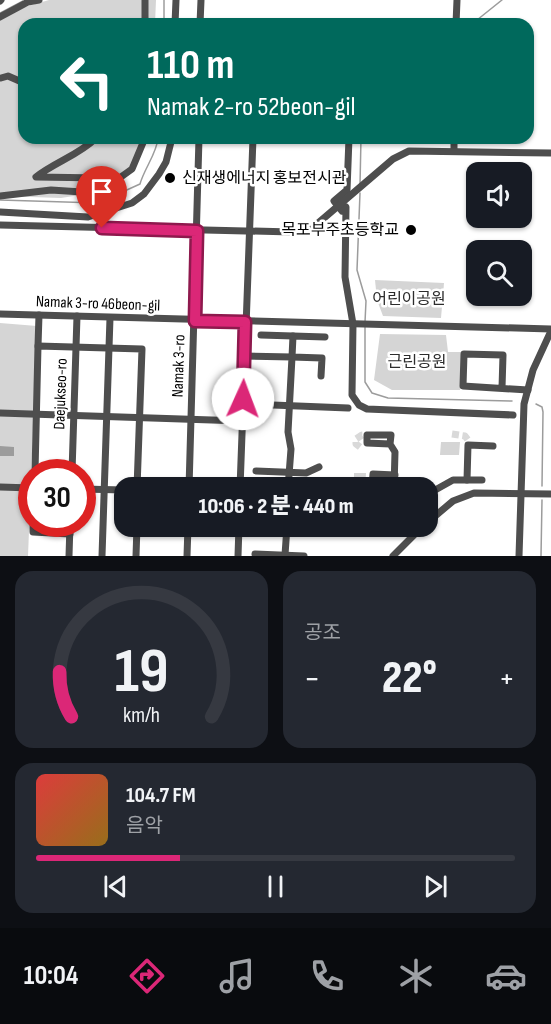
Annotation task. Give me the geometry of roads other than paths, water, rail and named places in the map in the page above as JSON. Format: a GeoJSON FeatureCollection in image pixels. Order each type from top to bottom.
{"type":"FeatureCollection","features":[{"type":"Feature","properties":{"kind":"street"},"geometry":{"type":"LineString","coordinates":[[0,17],[28,2],[39,0]]}},
{"type":"Feature","properties":{"kind":"street"},"geometry":{"type":"LineString","coordinates":[[145,0],[145,18]]}},
{"type":"Feature","properties":{"kind":"street"},"geometry":{"type":"LineString","coordinates":[[175,18],[176,0]]}},
{"type":"Feature","properties":{"kind":"street"},"geometry":{"type":"LineString","coordinates":[[200,18],[201,0]]}},
{"type":"Feature","properties":{"kind":"street"},"geometry":{"type":"LineString","coordinates":[[456,18],[457,0]]}},
{"type":"Feature","properties":{"kind":"street"},"geometry":{"type":"LineString","coordinates":[[1,78],[8,76],[18,80]]}},
{"type":"Feature","properties":{"kind":"street"},"geometry":{"type":"LineString","coordinates":[[90,144],[36,177],[101,178],[115,182]]}},
{"type":"Feature","properties":{"kind":"street"},"geometry":{"type":"LineString","coordinates":[[0,196],[51,190],[82,192],[115,182],[132,169],[142,144]]}},
{"type":"Feature","properties":{"kind":"street"},"geometry":{"type":"LineString","coordinates":[[0,212],[88,217],[132,203],[144,194],[159,174],[166,162],[170,144]]}},
{"type":"Feature","properties":{"kind":"street","name":"Namak 3-ro"},"geometry":{"type":"LineString","coordinates":[[189,477],[199,144]]}},
{"type":"Feature","properties":{"kind":"street"},"geometry":{"type":"LineString","coordinates":[[240,477],[253,144]]}},
{"type":"Feature","properties":{"kind":"street"},"geometry":{"type":"LineString","coordinates":[[349,144],[347,190],[334,201],[342,210],[346,207],[345,277],[353,324],[352,395],[359,405],[367,409],[513,415]]}},
{"type":"Feature","properties":{"kind":"street"},"geometry":{"type":"LineString","coordinates":[[454,144],[454,151]]}},
{"type":"Feature","properties":{"kind":"street"},"geometry":{"type":"LineString","coordinates":[[0,225],[286,233],[310,228],[393,159],[409,151],[551,153]]}},
{"type":"Feature","properties":{"kind":"street","name":"Namak 3-ro 46beon-gil"},"geometry":{"type":"LineString","coordinates":[[0,314],[551,330]]}},
{"type":"Feature","properties":{"kind":"street"},"geometry":{"type":"LineString","coordinates":[[35,459],[39,315]]}},
{"type":"Feature","properties":{"kind":"street","name":"Daejukseo-ro"},"geometry":{"type":"LineString","coordinates":[[72,459],[77,316]]}},
{"type":"Feature","properties":{"kind":"street"},"geometry":{"type":"LineString","coordinates":[[102,556],[110,318]]}},
{"type":"Feature","properties":{"kind":"street"},"geometry":{"type":"LineString","coordinates":[[519,556],[523,415],[536,365],[551,330]]}},
{"type":"Feature","properties":{"kind":"street"},"geometry":{"type":"LineString","coordinates":[[261,335],[325,337]]}},
{"type":"Feature","properties":{"kind":"street"},"geometry":{"type":"LineString","coordinates":[[289,477],[291,449],[288,432],[293,336]]}},
{"type":"Feature","properties":{"kind":"street"},"geometry":{"type":"LineString","coordinates":[[38,346],[142,349],[137,477]]}},
{"type":"Feature","properties":{"kind":"street"},"geometry":{"type":"LineString","coordinates":[[502,388],[503,355],[464,354],[463,387],[528,390]]}},
{"type":"Feature","properties":{"kind":"street"},"geometry":{"type":"LineString","coordinates":[[244,356],[322,358],[321,376]]}},
{"type":"Feature","properties":{"kind":"street"},"geometry":{"type":"LineString","coordinates":[[249,404],[348,408]]}},
{"type":"Feature","properties":{"kind":"street"},"geometry":{"type":"LineString","coordinates":[[0,413],[242,421]]}},
{"type":"Feature","properties":{"kind":"street"},"geometry":{"type":"LineString","coordinates":[[467,480],[468,442],[493,446]]}},
{"type":"Feature","properties":{"kind":"street"},"geometry":{"type":"LineString","coordinates":[[373,477],[373,474],[395,475],[395,452],[390,444]]}},
{"type":"Feature","properties":{"kind":"street"},"geometry":{"type":"LineString","coordinates":[[256,471],[306,473],[319,467]]}},
{"type":"Feature","properties":{"kind":"street"},"geometry":{"type":"LineString","coordinates":[[438,488],[453,480],[482,480]]}},
{"type":"Feature","properties":{"kind":"street"},"geometry":{"type":"LineString","coordinates":[[0,487],[18,488]]}},
{"type":"Feature","properties":{"kind":"street"},"geometry":{"type":"LineString","coordinates":[[96,489],[114,490]]}},
{"type":"Feature","properties":{"kind":"street"},"geometry":{"type":"LineString","coordinates":[[438,512],[453,501],[474,493],[551,494]]}},
{"type":"Feature","properties":{"kind":"street"},"geometry":{"type":"LineString","coordinates":[[69,556],[70,537]]}},
{"type":"Feature","properties":{"kind":"street"},"geometry":{"type":"LineString","coordinates":[[136,537],[136,556]]}},
{"type":"Feature","properties":{"kind":"street"},"geometry":{"type":"LineString","coordinates":[[187,556],[188,537]]}},
{"type":"Feature","properties":{"kind":"street"},"geometry":{"type":"LineString","coordinates":[[238,556],[239,537]]}},
{"type":"Feature","properties":{"kind":"street"},"geometry":{"type":"LineString","coordinates":[[285,555],[286,537]]}},
{"type":"Feature","properties":{"kind":"street"},"geometry":{"type":"LineString","coordinates":[[393,556],[412,537]]}},
{"type":"Feature","properties":{"kind":"street"},"geometry":{"type":"LineString","coordinates":[[255,554],[304,556]]}},
{"type":"Feature","properties":{"kind":"waterway"},"geometry":{"type":"LineString","coordinates":[[164,0],[164,18]]}},
{"type":"Feature","properties":{"kind":"waterway"},"geometry":{"type":"LineString","coordinates":[[480,18],[502,0]]}},
{"type":"Feature","properties":{"kind":"waterway"},"geometry":{"type":"LineString","coordinates":[[0,13],[23,1]]}},
{"type":"Feature","properties":{"kind":"waterway"},"geometry":{"type":"LineString","coordinates":[[0,200],[98,203],[140,184],[156,144]]}},
{"type":"Feature","properties":{"kind":"waterway"},"geometry":{"type":"LineString","coordinates":[[360,185],[361,144]]}},
{"type":"Feature","properties":{"kind":"waterway"},"geometry":{"type":"LineString","coordinates":[[360,193],[357,270],[366,301],[365,322]]}},
{"type":"Feature","properties":{"kind":"waterway"},"geometry":{"type":"LineString","coordinates":[[365,326],[365,382],[372,393],[388,398],[512,401]]}},
{"type":"Feature","properties":{"kind":"waterway"},"geometry":{"type":"LineString","coordinates":[[536,404],[542,407],[543,412],[542,486]]}},
{"type":"Feature","properties":{"kind":"waterway"},"geometry":{"type":"LineString","coordinates":[[541,556],[542,500]]}},
{"type":"Feature","properties":{"kind":"tunnel"},"geometry":{"type":"LineString","coordinates":[[452,434],[465,436],[468,440]]}},
{"type":"Feature","properties":{"kind":"tunnel"},"geometry":{"type":"LineString","coordinates":[[360,447],[356,444],[356,439],[367,435]]}},
{"type":"Feature","properties":{"kind":"place","name":"신재생에너지 홍보전시관"},"geometry":{"type":"Point","coordinates":[170,178]}},
{"type":"Feature","properties":{"kind":"place","name":"목포부주초등학교"},"geometry":{"type":"Point","coordinates":[411,230]}},
{"type":"Feature","properties":{"kind":"park label","name":"어린이공원"},"geometry":{"type":"Point","coordinates":[409,299]}},
{"type":"Feature","properties":{"kind":"park label","name":"근린공원"},"geometry":{"type":"Point","coordinates":[417,362]}}]}
